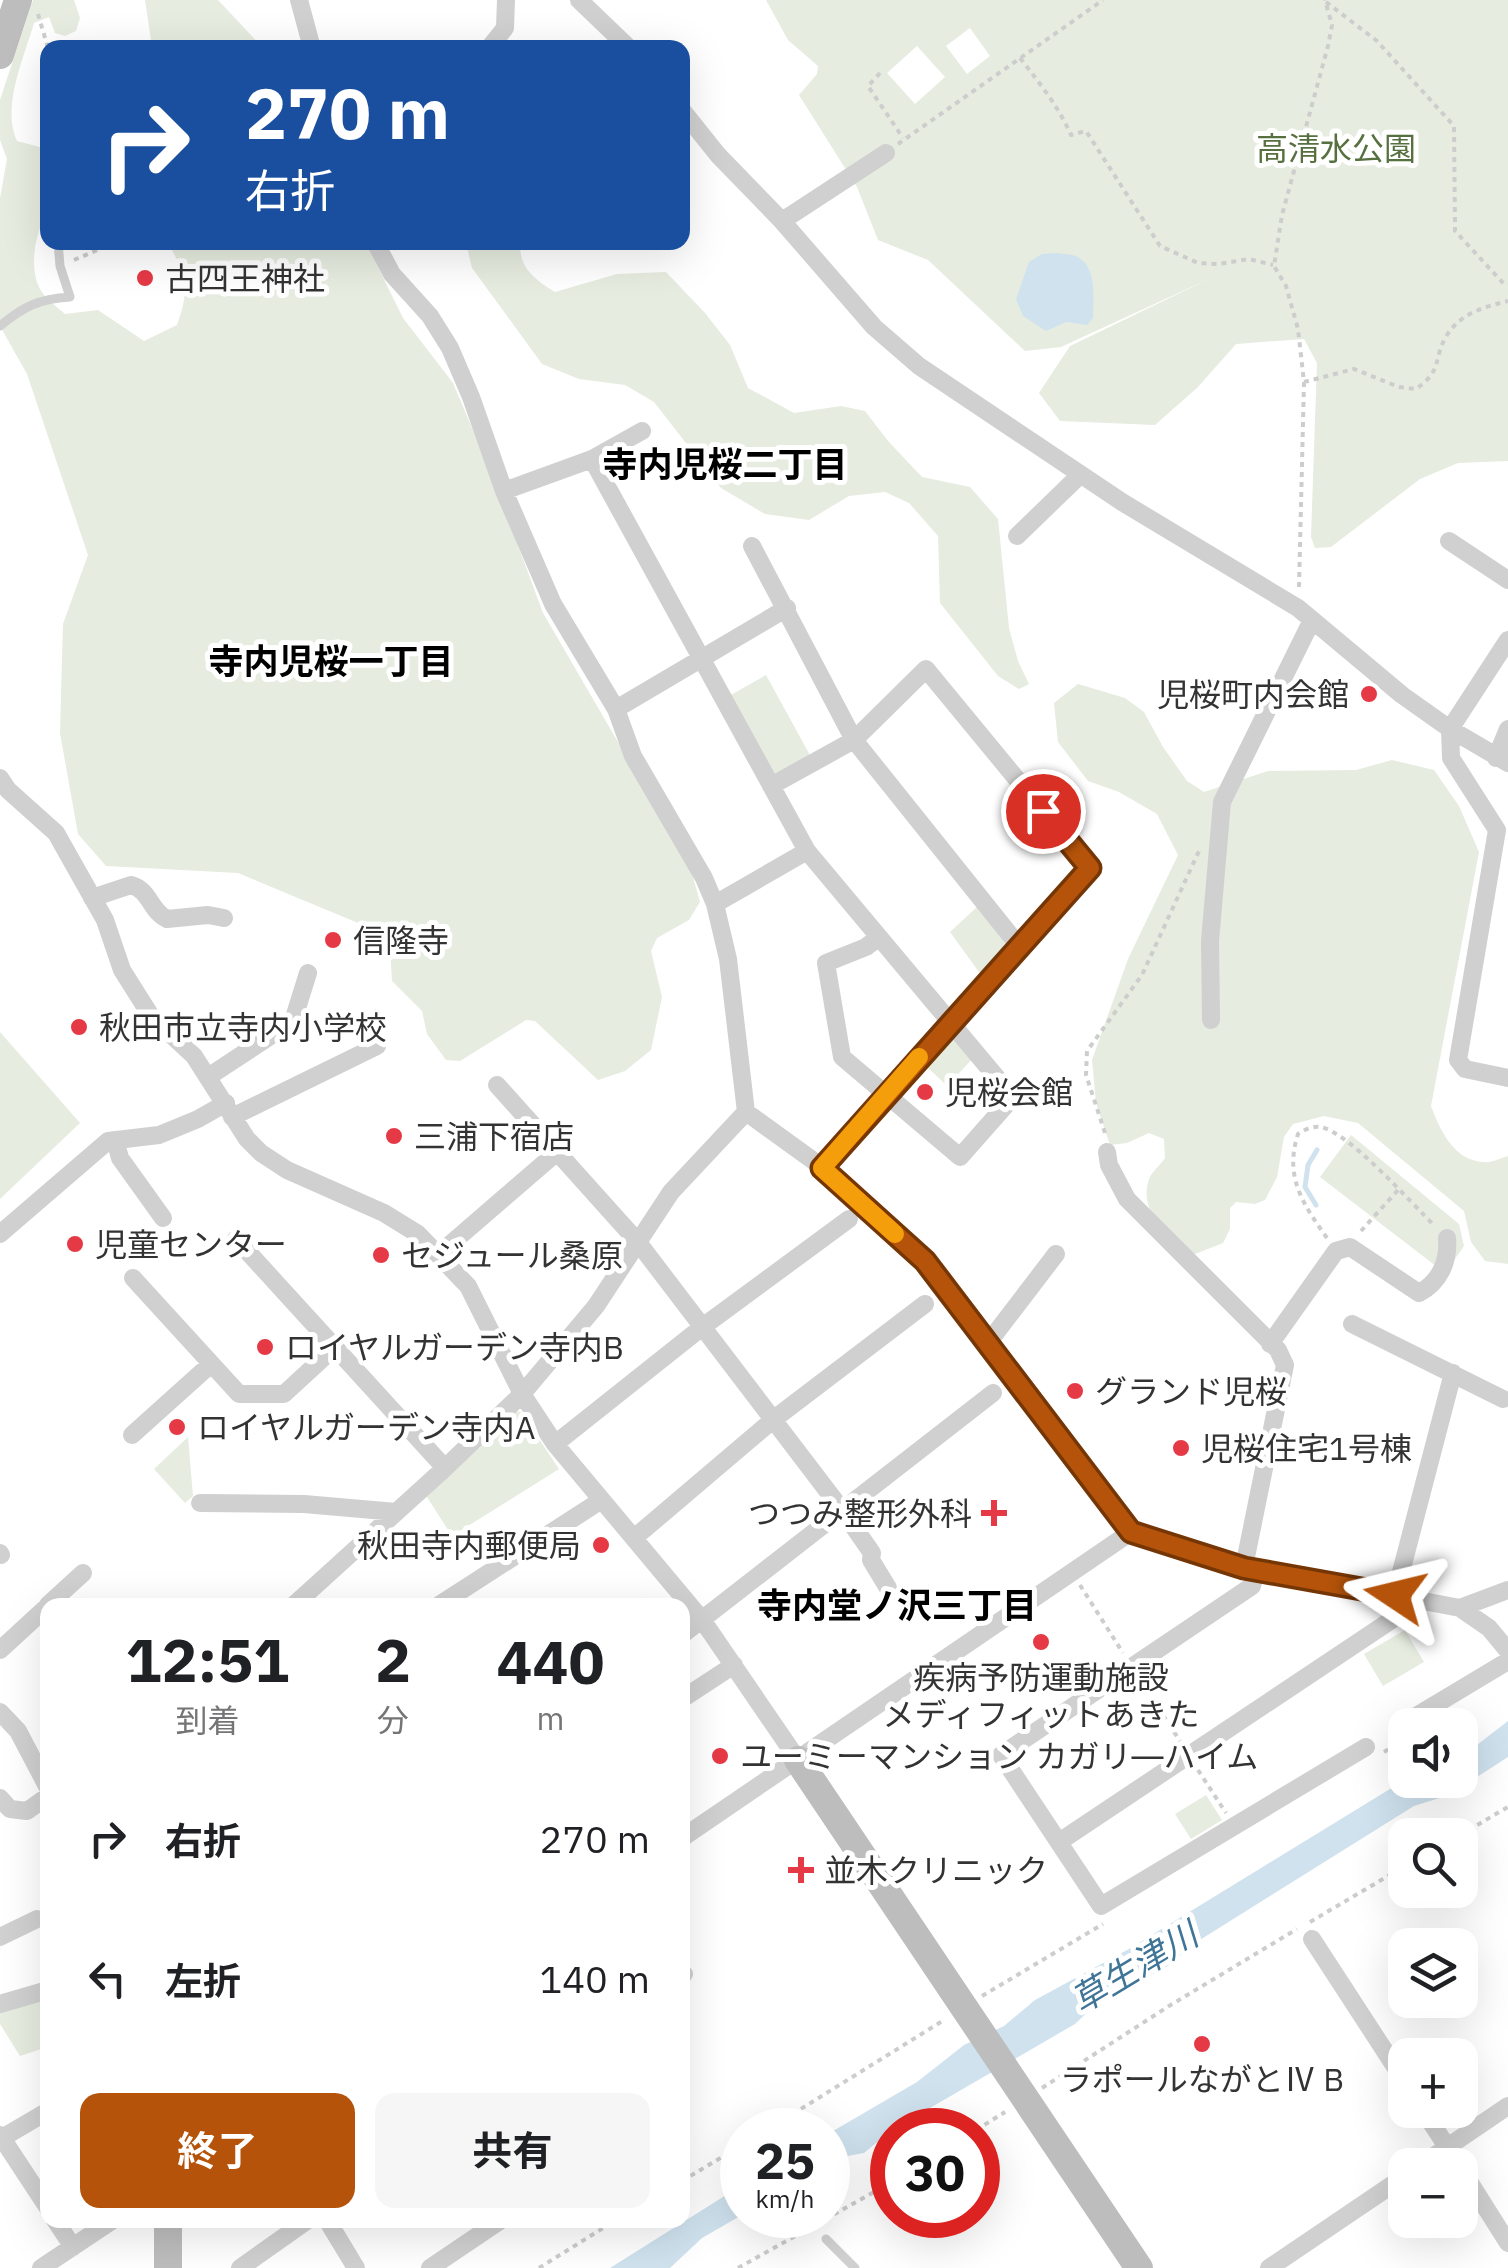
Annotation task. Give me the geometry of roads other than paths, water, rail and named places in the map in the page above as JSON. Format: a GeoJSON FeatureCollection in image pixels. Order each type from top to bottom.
{"type":"FeatureCollection","features":[{"type":"Feature","properties":{"kind":"street"},"geometry":{"type":"LineString","coordinates":[[0,55],[18,0]]}},
{"type":"Feature","properties":{"kind":"street"},"geometry":{"type":"LineString","coordinates":[[299,0],[310,40]]}},
{"type":"Feature","properties":{"kind":"street"},"geometry":{"type":"LineString","coordinates":[[496,40],[505,28],[506,0]]}},
{"type":"Feature","properties":{"kind":"street"},"geometry":{"type":"LineString","coordinates":[[579,0],[621,40]]}},
{"type":"Feature","properties":{"kind":"street"},"geometry":{"type":"LineString","coordinates":[[690,120],[874,327],[919,366],[1080,474],[1305,614],[1402,695],[1502,761],[1508,729]]}},
{"type":"Feature","properties":{"kind":"street"},"geometry":{"type":"LineString","coordinates":[[782,222],[886,153]]}},
{"type":"Feature","properties":{"kind":"street"},"geometry":{"type":"LineString","coordinates":[[378,250],[392,274],[430,316],[450,348],[472,397],[504,492],[553,604],[616,709],[633,756],[716,904],[728,959],[746,1112],[822,1168],[925,1261],[1131,1532],[1250,1569],[1460,1608],[1489,1628],[1508,1651]]}},
{"type":"Feature","properties":{"kind":"street"},"geometry":{"type":"LineString","coordinates":[[504,492],[592,459],[642,430]]}},
{"type":"Feature","properties":{"kind":"street"},"geometry":{"type":"LineString","coordinates":[[592,459],[807,851],[1013,1097],[960,1157],[842,1058],[826,963],[866,947],[879,937]]}},
{"type":"Feature","properties":{"kind":"street"},"geometry":{"type":"LineString","coordinates":[[1017,536],[1080,474]]}},
{"type":"Feature","properties":{"kind":"street"},"geometry":{"type":"LineString","coordinates":[[1449,541],[1508,580]]}},
{"type":"Feature","properties":{"kind":"street"},"geometry":{"type":"LineString","coordinates":[[752,546],[854,740],[1018,945]]}},
{"type":"Feature","properties":{"kind":"street"},"geometry":{"type":"LineString","coordinates":[[616,709],[787,608]]}},
{"type":"Feature","properties":{"kind":"street"},"geometry":{"type":"LineString","coordinates":[[1211,1020],[1210,941],[1222,802],[1305,614]]}},
{"type":"Feature","properties":{"kind":"street"},"geometry":{"type":"LineString","coordinates":[[1508,640],[1450,729],[1451,758],[1497,830],[1458,1060],[1466,1069],[1508,1078]]}},
{"type":"Feature","properties":{"kind":"street"},"geometry":{"type":"LineString","coordinates":[[771,786],[854,740],[926,669],[1090,868],[822,1168]]}},
{"type":"Feature","properties":{"kind":"street"},"geometry":{"type":"LineString","coordinates":[[0,778],[56,833],[105,920],[122,970],[152,1016],[194,1056],[261,1154],[286,1170],[384,1214],[418,1234],[439,1254],[468,1286],[522,1394],[555,1444],[683,1598]]}},
{"type":"Feature","properties":{"kind":"street"},"geometry":{"type":"LineString","coordinates":[[716,904],[807,851]]}},
{"type":"Feature","properties":{"kind":"street"},"geometry":{"type":"LineString","coordinates":[[92,898],[131,885],[145,892],[157,912],[167,918],[224,918]]}},
{"type":"Feature","properties":{"kind":"street"},"geometry":{"type":"LineString","coordinates":[[208,1076],[293,1021],[308,973]]}},
{"type":"Feature","properties":{"kind":"street"},"geometry":{"type":"LineString","coordinates":[[0,1234],[108,1140],[159,1135],[229,1110],[377,1046]]}},
{"type":"Feature","properties":{"kind":"street"},"geometry":{"type":"LineString","coordinates":[[497,1085],[637,1242],[842,1510],[872,1553],[888,1588]]}},
{"type":"Feature","properties":{"kind":"street"},"geometry":{"type":"LineString","coordinates":[[302,1598],[522,1394],[596,1306],[671,1192],[746,1112]]}},
{"type":"Feature","properties":{"kind":"street"},"geometry":{"type":"LineString","coordinates":[[115,1140],[120,1158],[163,1218]]}},
{"type":"Feature","properties":{"kind":"street"},"geometry":{"type":"LineString","coordinates":[[439,1254],[556,1152]]}},
{"type":"Feature","properties":{"kind":"street"},"geometry":{"type":"LineString","coordinates":[[1107,1152],[1127,1198],[1278,1350],[1284,1365],[1250,1569],[1252,1586],[1001,1755],[1100,1906],[1234,1826],[1369,1753]]}},
{"type":"Feature","properties":{"kind":"street"},"geometry":{"type":"LineString","coordinates":[[555,1444],[701,1328],[849,1220]]}},
{"type":"Feature","properties":{"kind":"street"},"geometry":{"type":"LineString","coordinates":[[1270,1344],[1336,1250],[1350,1247],[1419,1293],[1432,1286],[1448,1257],[1447,1238]]}},
{"type":"Feature","properties":{"kind":"street"},"geometry":{"type":"LineString","coordinates":[[236,1239],[445,1468]]}},
{"type":"Feature","properties":{"kind":"street"},"geometry":{"type":"LineString","coordinates":[[988,1344],[1056,1254]]}},
{"type":"Feature","properties":{"kind":"street"},"geometry":{"type":"LineString","coordinates":[[133,1278],[239,1394],[284,1394],[334,1348]]}},
{"type":"Feature","properties":{"kind":"street"},"geometry":{"type":"LineString","coordinates":[[634,1538],[774,1419],[925,1304]]}},
{"type":"Feature","properties":{"kind":"street"},"geometry":{"type":"LineString","coordinates":[[1352,1324],[1502,1398]]}},
{"type":"Feature","properties":{"kind":"street"},"geometry":{"type":"LineString","coordinates":[[132,1435],[212,1364]]}},
{"type":"Feature","properties":{"kind":"street"},"geometry":{"type":"LineString","coordinates":[[1059,1842],[1390,1622],[1404,1598],[1453,1372]]}},
{"type":"Feature","properties":{"kind":"street"},"geometry":{"type":"LineString","coordinates":[[690,1629],[993,1392]]}},
{"type":"Feature","properties":{"kind":"street"},"geometry":{"type":"LineString","coordinates":[[451,1598],[600,1501]]}},
{"type":"Feature","properties":{"kind":"street"},"geometry":{"type":"LineString","coordinates":[[200,1502],[304,1504],[396,1512]]}},
{"type":"Feature","properties":{"kind":"street"},"geometry":{"type":"LineString","coordinates":[[690,1833],[1131,1532]]}},
{"type":"Feature","properties":{"kind":"street"},"geometry":{"type":"LineString","coordinates":[[55,1598],[83,1572]]}},
{"type":"Feature","properties":{"kind":"street"},"geometry":{"type":"LineString","coordinates":[[1460,1608],[1508,1590]]}},
{"type":"Feature","properties":{"kind":"street"},"geometry":{"type":"LineString","coordinates":[[690,1606],[734,1665],[1140,2268]]}},
{"type":"Feature","properties":{"kind":"street"},"geometry":{"type":"LineString","coordinates":[[0,1650],[40,1612]]}},
{"type":"Feature","properties":{"kind":"street"},"geometry":{"type":"LineString","coordinates":[[1439,1708],[1508,1662]]}},
{"type":"Feature","properties":{"kind":"street"},"geometry":{"type":"LineString","coordinates":[[690,1694],[734,1665]]}},
{"type":"Feature","properties":{"kind":"street"},"geometry":{"type":"LineString","coordinates":[[0,1712],[18,1731],[40,1773]]}},
{"type":"Feature","properties":{"kind":"street"},"geometry":{"type":"LineString","coordinates":[[0,1798],[10,1809],[28,1811],[40,1802]]}},
{"type":"Feature","properties":{"kind":"street"},"geometry":{"type":"LineString","coordinates":[[0,1938],[37,1919]]}},
{"type":"Feature","properties":{"kind":"street"},"geometry":{"type":"LineString","coordinates":[[1312,1939],[1388,2056]]}},
{"type":"Feature","properties":{"kind":"street"},"geometry":{"type":"LineString","coordinates":[[0,2004],[40,1992]]}},
{"type":"Feature","properties":{"kind":"street"},"geometry":{"type":"LineString","coordinates":[[1435,2128],[1448,2147],[1508,2106]]}},
{"type":"Feature","properties":{"kind":"street"},"geometry":{"type":"LineString","coordinates":[[40,2115],[1,2136],[40,2196]]}},
{"type":"Feature","properties":{"kind":"street"},"geometry":{"type":"LineString","coordinates":[[1269,2268],[1388,2188]]}},
{"type":"Feature","properties":{"kind":"street"},"geometry":{"type":"LineString","coordinates":[[1478,2195],[1508,2242]]}},
{"type":"Feature","properties":{"kind":"street"},"geometry":{"type":"LineString","coordinates":[[61,2228],[73,2247]]}},
{"type":"Feature","properties":{"kind":"street"},"geometry":{"type":"LineString","coordinates":[[41,2268],[101,2228]]}},
{"type":"Feature","properties":{"kind":"street"},"geometry":{"type":"LineString","coordinates":[[168,2228],[168,2268]]}},
{"type":"Feature","properties":{"kind":"street"},"geometry":{"type":"LineString","coordinates":[[240,2268],[297,2228]]}},
{"type":"Feature","properties":{"kind":"street"},"geometry":{"type":"LineString","coordinates":[[331,2228],[356,2268]]}},
{"type":"Feature","properties":{"kind":"street"},"geometry":{"type":"LineString","coordinates":[[430,2268],[489,2228]]}},
{"type":"Feature","properties":{"kind":"lane"},"geometry":{"type":"LineString","coordinates":[[0,326],[22,307],[40,299],[70,296],[59,250]]}},
{"type":"Feature","properties":{"kind":"lane"},"geometry":{"type":"LineString","coordinates":[[826,2239],[855,2268]]}},
{"type":"Feature","properties":{"kind":"water"},"geometry":{"type":"Polygon","coordinates":[[[1042,254],[1078,257],[1090,271],[1093,318],[1087,325],[1066,322],[1046,331],[1023,316],[1016,299],[1029,262],[1042,254]]]}},
{"type":"Feature","properties":{"kind":"water"},"geometry":{"type":"Polygon","coordinates":[[[1508,1721],[1508,1757],[1478,1776],[1478,1744],[1508,1721]]]}},
{"type":"Feature","properties":{"kind":"water","name":"草生津川"},"geometry":{"type":"Polygon","coordinates":[[[1388,1790],[1388,1798],[1439,1798],[1388,1818],[1388,1822],[1203,1938],[1166,1967],[1093,2007],[1075,2024],[930,2108],[872,2108],[917,2082],[964,2045],[1004,2026],[1035,2000],[1129,1949],[1388,1790]]]}},
{"type":"Feature","properties":{"kind":"water"},"geometry":{"type":"Polygon","coordinates":[[[870,2109],[870,2148],[864,2153],[850,2156],[850,2121],[870,2109]]]}},
{"type":"Feature","properties":{"kind":"water"},"geometry":{"type":"Polygon","coordinates":[[[720,2199],[720,2228],[702,2238],[670,2268],[610,2268],[674,2228],[690,2228],[690,2218],[720,2199]]]}},
{"type":"Feature","properties":{"kind":"waterway"},"geometry":{"type":"LineString","coordinates":[[1316,1205],[1305,1187],[1308,1165],[1317,1150]]}},
{"type":"Feature","properties":{"kind":"place","name":"古四王神社"},"geometry":{"type":"Point","coordinates":[145,278]}},
{"type":"Feature","properties":{"kind":"place","name":"児桜町内会館"},"geometry":{"type":"Point","coordinates":[1369,694]}},
{"type":"Feature","properties":{"kind":"place","name":"信隆寺"},"geometry":{"type":"Point","coordinates":[333,940]}},
{"type":"Feature","properties":{"kind":"place","name":"秋田市立寺内小学校"},"geometry":{"type":"Point","coordinates":[79,1027]}},
{"type":"Feature","properties":{"kind":"place","name":"児桜会館"},"geometry":{"type":"Point","coordinates":[925,1092]}},
{"type":"Feature","properties":{"kind":"place","name":"三浦下宿店"},"geometry":{"type":"Point","coordinates":[394,1136]}},
{"type":"Feature","properties":{"kind":"place","name":"児童センター"},"geometry":{"type":"Point","coordinates":[75,1244]}},
{"type":"Feature","properties":{"kind":"place","name":"セジュール桑原"},"geometry":{"type":"Point","coordinates":[381,1255]}},
{"type":"Feature","properties":{"kind":"place","name":"ロイヤルガーデン寺内B"},"geometry":{"type":"Point","coordinates":[265,1347]}},
{"type":"Feature","properties":{"kind":"place","name":"グランド児桜"},"geometry":{"type":"Point","coordinates":[1075,1391]}},
{"type":"Feature","properties":{"kind":"place","name":"ロイヤルガーデン寺内A"},"geometry":{"type":"Point","coordinates":[177,1427]}},
{"type":"Feature","properties":{"kind":"place","name":"児桜住宅1号棟"},"geometry":{"type":"Point","coordinates":[1181,1448]}},
{"type":"Feature","properties":{"kind":"place","name":"つつみ整形外科"},"geometry":{"type":"Point","coordinates":[994,1513]}},
{"type":"Feature","properties":{"kind":"place","name":"秋田寺内郵便局"},"geometry":{"type":"Point","coordinates":[601,1545]}},
{"type":"Feature","properties":{"kind":"place","name":"疾病予防運動施設 メディフィットあきた"},"geometry":{"type":"Point","coordinates":[1041,1642]}},
{"type":"Feature","properties":{"kind":"place","name":"ユーミーマンション カガリ―ハイム"},"geometry":{"type":"Point","coordinates":[720,1756]}},
{"type":"Feature","properties":{"kind":"place","name":"並木クリニック"},"geometry":{"type":"Point","coordinates":[801,1870]}},
{"type":"Feature","properties":{"kind":"place","name":"ラポールながとⅣ B"},"geometry":{"type":"Point","coordinates":[1202,2044]}},
{"type":"Feature","properties":{"kind":"district","name":"寺内児桜二丁目"},"geometry":{"type":"Point","coordinates":[725,464]}},
{"type":"Feature","properties":{"kind":"district","name":"寺内児桜一丁目"},"geometry":{"type":"Point","coordinates":[331,661]}},
{"type":"Feature","properties":{"kind":"district","name":"寺内堂ノ沢三丁目"},"geometry":{"type":"Point","coordinates":[897,1605]}},
{"type":"Feature","properties":{"kind":"park label","name":"高清水公園"},"geometry":{"type":"Point","coordinates":[1336,148]}}]}
